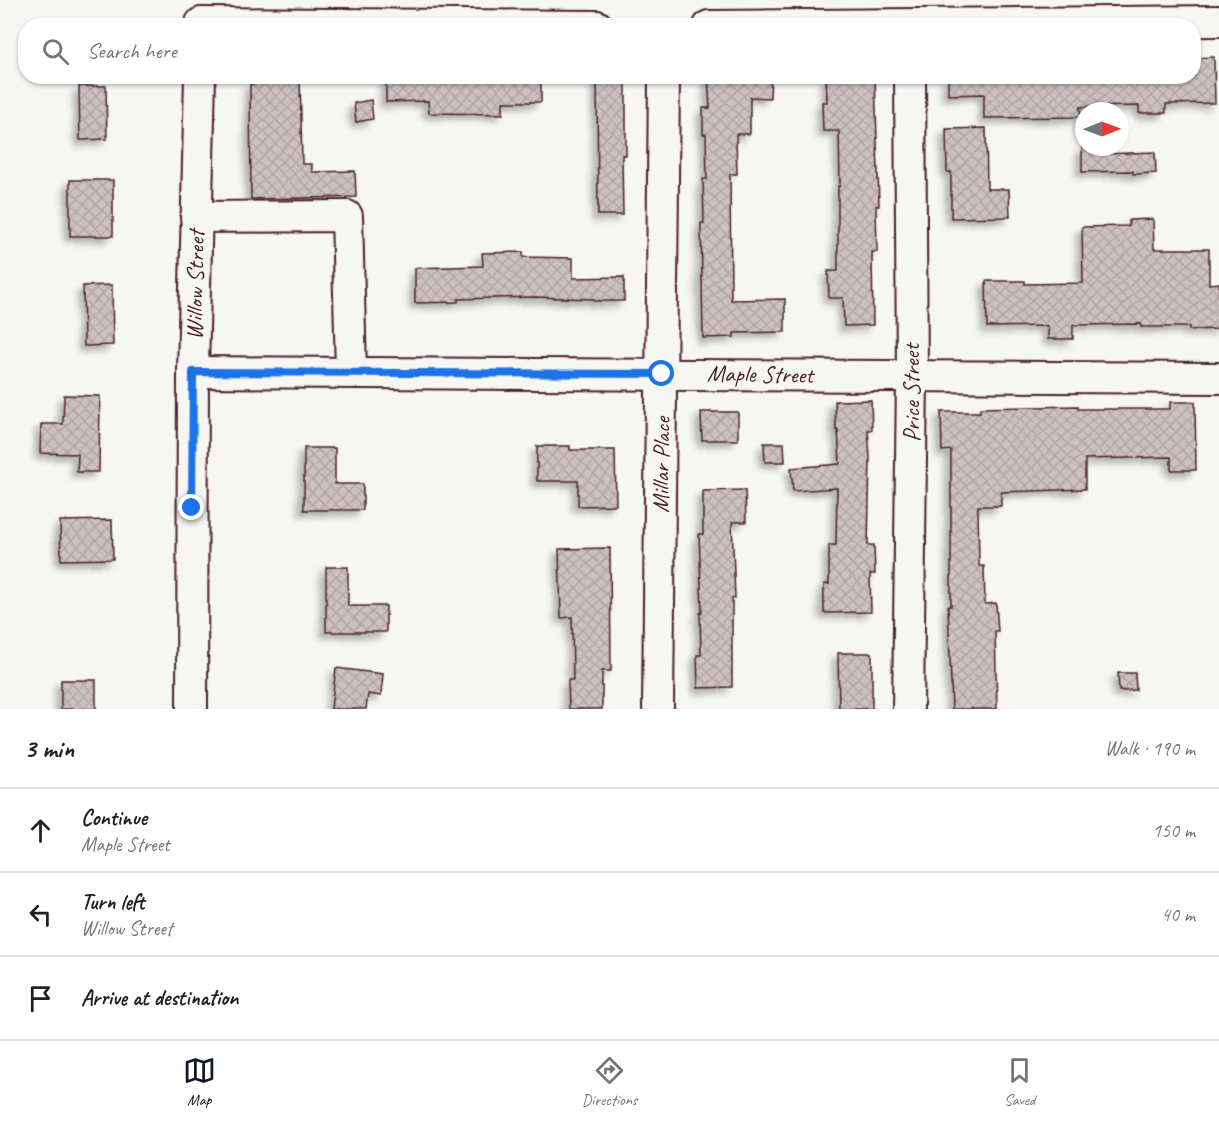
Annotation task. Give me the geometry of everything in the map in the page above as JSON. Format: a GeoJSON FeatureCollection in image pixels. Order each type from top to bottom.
{"type":"FeatureCollection","features":[{"type":"Feature","properties":{"kind":"street"},"geometry":{"type":"LineString","coordinates":[[201,16],[280,18]]}},
{"type":"Feature","properties":{"kind":"street"},"geometry":{"type":"LineString","coordinates":[[870,18],[910,16],[1034,18]]}},
{"type":"Feature","properties":{"kind":"street"},"geometry":{"type":"LineString","coordinates":[[1201,21],[1219,21]]}},
{"type":"Feature","properties":{"kind":"street","name":"Willow Street"},"geometry":{"type":"LineString","coordinates":[[192,709],[193,372],[200,84]]}},
{"type":"Feature","properties":{"kind":"street","name":"Millar Place"},"geometry":{"type":"LineString","coordinates":[[658,709],[664,84]]}},
{"type":"Feature","properties":{"kind":"street","name":"Price Street"},"geometry":{"type":"LineString","coordinates":[[908,709],[912,376],[910,84]]}},
{"type":"Feature","properties":{"kind":"street"},"geometry":{"type":"LineString","coordinates":[[196,217],[347,216],[351,372]]}},
{"type":"Feature","properties":{"kind":"street","name":"Maple Street"},"geometry":{"type":"LineString","coordinates":[[193,372],[1219,378]]}},
{"type":"Feature","properties":{"kind":"building"},"geometry":{"type":"Polygon","coordinates":[[[1214,57],[1215,103],[1166,104],[1166,113],[1139,113],[1139,106],[1129,106],[1129,102],[1075,102],[1075,117],[984,118],[984,94],[948,95],[948,84],[1201,84],[1201,58],[1214,57]]]}},
{"type":"Feature","properties":{"kind":"building"},"geometry":{"type":"Polygon","coordinates":[[[250,84],[300,84],[302,164],[312,164],[312,172],[355,171],[356,197],[251,199],[250,84]]]}},
{"type":"Feature","properties":{"kind":"building"},"geometry":{"type":"Polygon","coordinates":[[[386,84],[541,84],[541,102],[503,102],[503,114],[429,113],[428,101],[386,102],[386,84]]]}},
{"type":"Feature","properties":{"kind":"building"},"geometry":{"type":"Polygon","coordinates":[[[597,84],[626,84],[626,155],[622,155],[623,215],[598,215],[597,84]]]}},
{"type":"Feature","properties":{"kind":"building"},"geometry":{"type":"Polygon","coordinates":[[[708,84],[771,84],[770,98],[750,97],[750,134],[736,134],[737,174],[730,174],[731,300],[785,299],[785,332],[734,333],[734,337],[703,338],[701,223],[704,223],[703,179],[707,179],[703,108],[710,108],[708,84]]]}},
{"type":"Feature","properties":{"kind":"building"},"geometry":{"type":"Polygon","coordinates":[[[826,84],[875,84],[879,206],[876,206],[877,252],[872,252],[873,325],[844,326],[843,298],[829,298],[828,271],[838,271],[838,186],[840,186],[839,131],[823,131],[822,102],[827,102],[826,84]]]}},
{"type":"Feature","properties":{"kind":"building"},"geometry":{"type":"Polygon","coordinates":[[[79,86],[106,86],[107,139],[80,140],[79,86]]]}},
{"type":"Feature","properties":{"kind":"building"},"geometry":{"type":"Polygon","coordinates":[[[371,100],[373,119],[356,122],[354,103],[371,100]]]}},
{"type":"Feature","properties":{"kind":"building"},"geometry":{"type":"Polygon","coordinates":[[[986,128],[987,189],[1009,189],[1010,217],[951,218],[951,172],[947,172],[946,129],[986,128]]]}},
{"type":"Feature","properties":{"kind":"building"},"geometry":{"type":"Polygon","coordinates":[[[1155,152],[1156,173],[1082,172],[1082,156],[1129,156],[1129,153],[1155,152]]]}},
{"type":"Feature","properties":{"kind":"building"},"geometry":{"type":"Polygon","coordinates":[[[70,180],[113,180],[113,236],[70,236],[70,180]]]}},
{"type":"Feature","properties":{"kind":"building"},"geometry":{"type":"Polygon","coordinates":[[[1153,219],[1154,249],[1209,249],[1209,284],[1219,283],[1219,329],[1141,327],[1141,324],[1073,325],[1073,339],[1048,339],[1048,326],[987,327],[986,281],[1025,281],[1025,284],[1083,283],[1082,227],[1129,226],[1129,220],[1153,219]]]}},
{"type":"Feature","properties":{"kind":"building"},"geometry":{"type":"Polygon","coordinates":[[[523,252],[523,257],[573,258],[573,278],[624,277],[624,301],[534,297],[458,299],[458,302],[415,303],[415,268],[483,266],[482,253],[523,252]]]}},
{"type":"Feature","properties":{"kind":"building"},"geometry":{"type":"Polygon","coordinates":[[[112,285],[113,345],[84,346],[83,286],[112,285]]]}},
{"type":"Feature","properties":{"kind":"building"},"geometry":{"type":"Polygon","coordinates":[[[64,395],[100,396],[99,472],[77,472],[78,454],[40,453],[41,424],[63,424],[64,395]]]}},
{"type":"Feature","properties":{"kind":"building"},"geometry":{"type":"Polygon","coordinates":[[[871,400],[872,430],[868,430],[870,458],[868,545],[874,545],[875,574],[870,574],[871,612],[824,613],[824,584],[829,584],[829,545],[836,545],[837,488],[793,491],[791,468],[840,464],[835,401],[871,400]]]}},
{"type":"Feature","properties":{"kind":"building"},"geometry":{"type":"Polygon","coordinates":[[[1170,402],[1195,402],[1196,470],[1171,470],[1171,457],[1085,459],[1085,489],[1001,492],[1001,506],[978,506],[979,566],[984,566],[985,604],[996,603],[997,709],[952,709],[948,606],[951,606],[951,450],[942,451],[941,412],[980,412],[980,408],[1078,406],[1078,409],[1170,409],[1170,402]]]}},
{"type":"Feature","properties":{"kind":"building"},"geometry":{"type":"Polygon","coordinates":[[[701,412],[738,412],[738,440],[702,440],[701,412]]]}},
{"type":"Feature","properties":{"kind":"building"},"geometry":{"type":"Polygon","coordinates":[[[764,443],[784,443],[785,462],[765,462],[764,443]]]}},
{"type":"Feature","properties":{"kind":"building"},"geometry":{"type":"Polygon","coordinates":[[[537,446],[570,446],[570,450],[615,450],[616,505],[578,506],[578,481],[537,481],[537,446]]]}},
{"type":"Feature","properties":{"kind":"building"},"geometry":{"type":"Polygon","coordinates":[[[304,448],[335,448],[335,484],[363,484],[363,510],[304,510],[304,448]]]}},
{"type":"Feature","properties":{"kind":"building"},"geometry":{"type":"Polygon","coordinates":[[[745,490],[746,522],[732,522],[735,598],[732,598],[732,687],[698,688],[697,655],[701,655],[700,613],[702,613],[699,534],[703,534],[703,491],[745,490]]]}},
{"type":"Feature","properties":{"kind":"building"},"geometry":{"type":"Polygon","coordinates":[[[112,520],[113,559],[61,560],[60,521],[112,520]]]}},
{"type":"Feature","properties":{"kind":"building"},"geometry":{"type":"Polygon","coordinates":[[[610,548],[611,671],[602,671],[602,709],[569,709],[568,680],[573,680],[572,617],[561,618],[559,549],[610,548]]]}},
{"type":"Feature","properties":{"kind":"building"},"geometry":{"type":"Polygon","coordinates":[[[326,567],[348,567],[348,606],[386,606],[386,632],[326,632],[326,567]]]}},
{"type":"Feature","properties":{"kind":"building"},"geometry":{"type":"Polygon","coordinates":[[[838,653],[872,653],[872,709],[839,709],[838,653]]]}},
{"type":"Feature","properties":{"kind":"building"},"geometry":{"type":"Polygon","coordinates":[[[336,668],[383,674],[381,696],[368,694],[366,709],[331,709],[336,668]]]}},
{"type":"Feature","properties":{"kind":"building"},"geometry":{"type":"Polygon","coordinates":[[[1118,673],[1135,673],[1136,690],[1119,691],[1118,673]]]}},
{"type":"Feature","properties":{"kind":"building"},"geometry":{"type":"Polygon","coordinates":[[[61,680],[96,680],[96,709],[61,709],[61,680]]]}},
{"type":"Feature","properties":{"kind":"route"},"geometry":{"type":"LineString","coordinates":[[192,508],[193,372],[662,374]]}}]}
